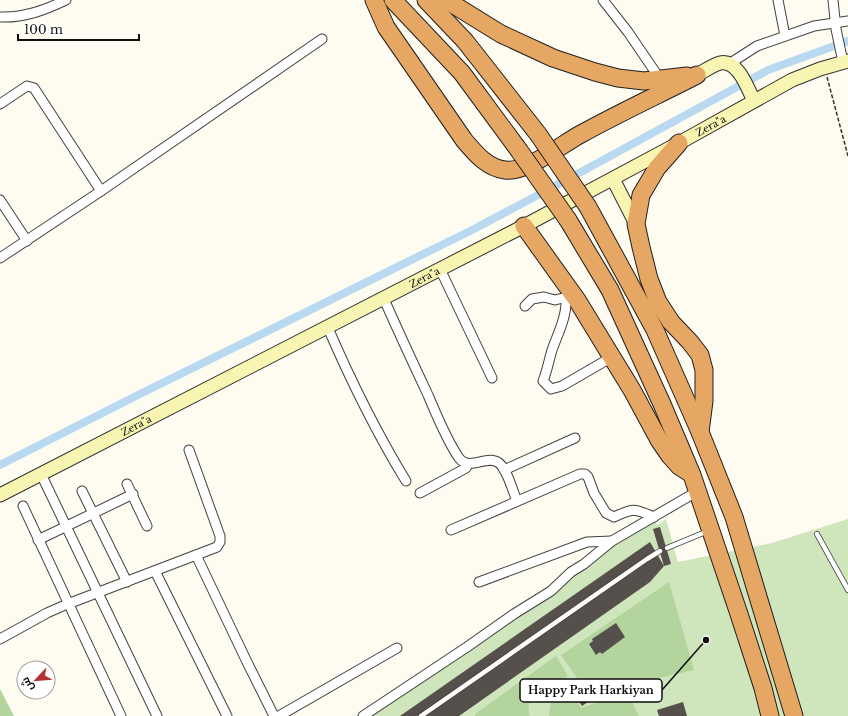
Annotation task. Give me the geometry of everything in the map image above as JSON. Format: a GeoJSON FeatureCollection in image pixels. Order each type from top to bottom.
{"type":"FeatureCollection","features":[{"type":"Feature","properties":{"kind":"highway"},"geometry":{"type":"LineString","coordinates":[[374,0],[386,27],[464,140],[478,156],[492,166],[505,170],[519,169],[544,157],[580,134],[697,75]]}},
{"type":"Feature","properties":{"kind":"highway"},"geometry":{"type":"LineString","coordinates":[[393,0],[462,73],[568,220],[610,290],[662,404],[692,475],[711,529],[770,716]]}},
{"type":"Feature","properties":{"kind":"highway"},"geometry":{"type":"LineString","coordinates":[[426,0],[465,41],[538,134],[588,207],[655,330],[700,432],[734,517],[794,716]]}},
{"type":"Feature","properties":{"kind":"highway"},"geometry":{"type":"LineString","coordinates":[[446,0],[501,34],[553,58],[594,72],[618,78],[644,80],[697,75]]}},
{"type":"Feature","properties":{"kind":"highway"},"geometry":{"type":"LineString","coordinates":[[680,143],[657,168],[641,195],[636,224],[649,279],[658,302],[671,322],[700,355],[704,370],[704,401],[700,432]]}},
{"type":"Feature","properties":{"kind":"highway"},"geometry":{"type":"LineString","coordinates":[[524,226],[612,357],[659,440],[678,466],[692,475]]}},
{"type":"Feature","properties":{"kind":"street"},"geometry":{"type":"LineString","coordinates":[[0,17],[14,18],[31,14],[66,0]]}},
{"type":"Feature","properties":{"kind":"street"},"geometry":{"type":"LineString","coordinates":[[603,0],[628,32],[660,79]]}},
{"type":"Feature","properties":{"kind":"street"},"geometry":{"type":"LineString","coordinates":[[778,0],[785,36]]}},
{"type":"Feature","properties":{"kind":"street"},"geometry":{"type":"LineString","coordinates":[[833,0],[836,26],[846,62]]}},
{"type":"Feature","properties":{"kind":"street"},"geometry":{"type":"LineString","coordinates":[[734,67],[757,46],[814,26],[836,26],[848,21]]}},
{"type":"Feature","properties":{"kind":"street"},"geometry":{"type":"LineString","coordinates":[[0,258],[322,39]]}},
{"type":"Feature","properties":{"kind":"street","name":"Zera\"a"},"geometry":{"type":"LineString","coordinates":[[0,495],[328,328],[524,226],[680,143],[792,80],[846,62]]}},
{"type":"Feature","properties":{"kind":"street"},"geometry":{"type":"LineString","coordinates":[[697,75],[720,64],[734,67],[754,101]]}},
{"type":"Feature","properties":{"kind":"street"},"geometry":{"type":"LineString","coordinates":[[0,104],[27,86],[34,88],[100,191]]}},
{"type":"Feature","properties":{"kind":"street"},"geometry":{"type":"LineString","coordinates":[[613,179],[636,224]]}},
{"type":"Feature","properties":{"kind":"street"},"geometry":{"type":"LineString","coordinates":[[0,200],[27,241]]}},
{"type":"Feature","properties":{"kind":"street"},"geometry":{"type":"LineString","coordinates":[[440,269],[492,378]]}},
{"type":"Feature","properties":{"kind":"street"},"geometry":{"type":"LineString","coordinates":[[524,306],[532,299],[544,298],[555,300],[570,296]]}},
{"type":"Feature","properties":{"kind":"street"},"geometry":{"type":"LineString","coordinates":[[570,296],[566,305],[561,329],[552,351],[543,381],[551,389],[562,386],[612,357]]}},
{"type":"Feature","properties":{"kind":"street"},"geometry":{"type":"LineString","coordinates":[[384,299],[442,426],[458,456],[462,462],[468,464],[492,460],[499,463],[504,470],[517,501]]}},
{"type":"Feature","properties":{"kind":"street"},"geometry":{"type":"LineString","coordinates":[[328,328],[363,404],[406,482]]}},
{"type":"Feature","properties":{"kind":"street"},"geometry":{"type":"LineString","coordinates":[[504,470],[574,438]]}},
{"type":"Feature","properties":{"kind":"street"},"geometry":{"type":"LineString","coordinates":[[0,639],[47,613],[68,604],[217,547],[220,542],[220,536],[189,450]]}},
{"type":"Feature","properties":{"kind":"street"},"geometry":{"type":"LineString","coordinates":[[420,493],[460,472],[466,468],[468,464]]}},
{"type":"Feature","properties":{"kind":"street"},"geometry":{"type":"LineString","coordinates":[[42,474],[157,716]]}},
{"type":"Feature","properties":{"kind":"street"},"geometry":{"type":"LineString","coordinates":[[451,530],[580,474],[585,474],[588,477],[594,493],[606,513],[614,517],[627,511],[638,510],[654,517]]}},
{"type":"Feature","properties":{"kind":"street"},"geometry":{"type":"LineString","coordinates":[[127,484],[147,526]]}},
{"type":"Feature","properties":{"kind":"street"},"geometry":{"type":"LineString","coordinates":[[82,491],[127,582]]}},
{"type":"Feature","properties":{"kind":"street"},"geometry":{"type":"LineString","coordinates":[[362,716],[467,647],[514,614],[551,591],[571,572],[584,564],[612,540],[698,491]]}},
{"type":"Feature","properties":{"kind":"street"},"geometry":{"type":"LineString","coordinates":[[38,540],[133,494]]}},
{"type":"Feature","properties":{"kind":"street"},"geometry":{"type":"LineString","coordinates":[[23,506],[121,716]]}},
{"type":"Feature","properties":{"kind":"street"},"geometry":{"type":"LineString","coordinates":[[479,582],[587,542],[612,540]]}},
{"type":"Feature","properties":{"kind":"street"},"geometry":{"type":"LineString","coordinates":[[196,555],[274,716]]}},
{"type":"Feature","properties":{"kind":"street"},"geometry":{"type":"LineString","coordinates":[[155,570],[227,716]]}},
{"type":"Feature","properties":{"kind":"street"},"geometry":{"type":"LineString","coordinates":[[279,716],[397,648]]}},
{"type":"Feature","properties":{"kind":"lane"},"geometry":{"type":"LineString","coordinates":[[667,548],[711,529]]}},
{"type":"Feature","properties":{"kind":"lane"},"geometry":{"type":"LineString","coordinates":[[817,534],[848,590]]}},
{"type":"Feature","properties":{"kind":"lane"},"geometry":{"type":"LineString","coordinates":[[421,716],[647,558],[660,551]]}},
{"type":"Feature","properties":{"kind":"path"},"geometry":{"type":"LineString","coordinates":[[825,68],[848,156]]}},
{"type":"Feature","properties":{"kind":"green space"},"geometry":{"type":"Polygon","coordinates":[[[654,517],[657,525],[666,519],[678,562],[772,543],[848,519],[848,716],[363,716],[654,517]]]}},
{"type":"Feature","properties":{"kind":"green space"},"geometry":{"type":"Polygon","coordinates":[[[669,582],[694,670],[624,686],[639,716],[549,716],[552,694],[571,680],[580,694],[575,698],[581,708],[598,702],[597,696],[593,689],[587,687],[584,688],[561,655],[669,582]]]}},
{"type":"Feature","properties":{"kind":"green space"},"geometry":{"type":"Polygon","coordinates":[[[556,656],[568,676],[549,691],[535,695],[529,705],[530,716],[475,716],[475,714],[556,656]]]}},
{"type":"Feature","properties":{"kind":"green space"},"geometry":{"type":"Polygon","coordinates":[[[0,689],[14,716],[0,716],[0,689]]]}},
{"type":"Feature","properties":{"kind":"building"},"geometry":{"type":"Polygon","coordinates":[[[660,527],[671,564],[664,566],[653,529],[660,527]]]}},
{"type":"Feature","properties":{"kind":"building"},"geometry":{"type":"Polygon","coordinates":[[[650,542],[664,566],[650,582],[459,716],[400,716],[650,542]]]}},
{"type":"Feature","properties":{"kind":"building"},"geometry":{"type":"Polygon","coordinates":[[[616,623],[625,637],[602,654],[600,652],[596,655],[589,644],[593,641],[592,639],[616,623]]]}},
{"type":"Feature","properties":{"kind":"building"},"geometry":{"type":"Polygon","coordinates":[[[589,690],[594,698],[582,706],[577,698],[589,690]]]}},
{"type":"Feature","properties":{"kind":"building"},"geometry":{"type":"Polygon","coordinates":[[[683,702],[687,716],[659,716],[657,710],[683,702]]]}},
{"type":"Feature","properties":{"kind":"waterway"},"geometry":{"type":"LineString","coordinates":[[0,465],[474,229],[768,70],[848,41]]}},
{"type":"Feature","properties":{"kind":"place","name":"Happy Park Harkiyan"},"geometry":{"type":"Point","coordinates":[706,640]}}]}
